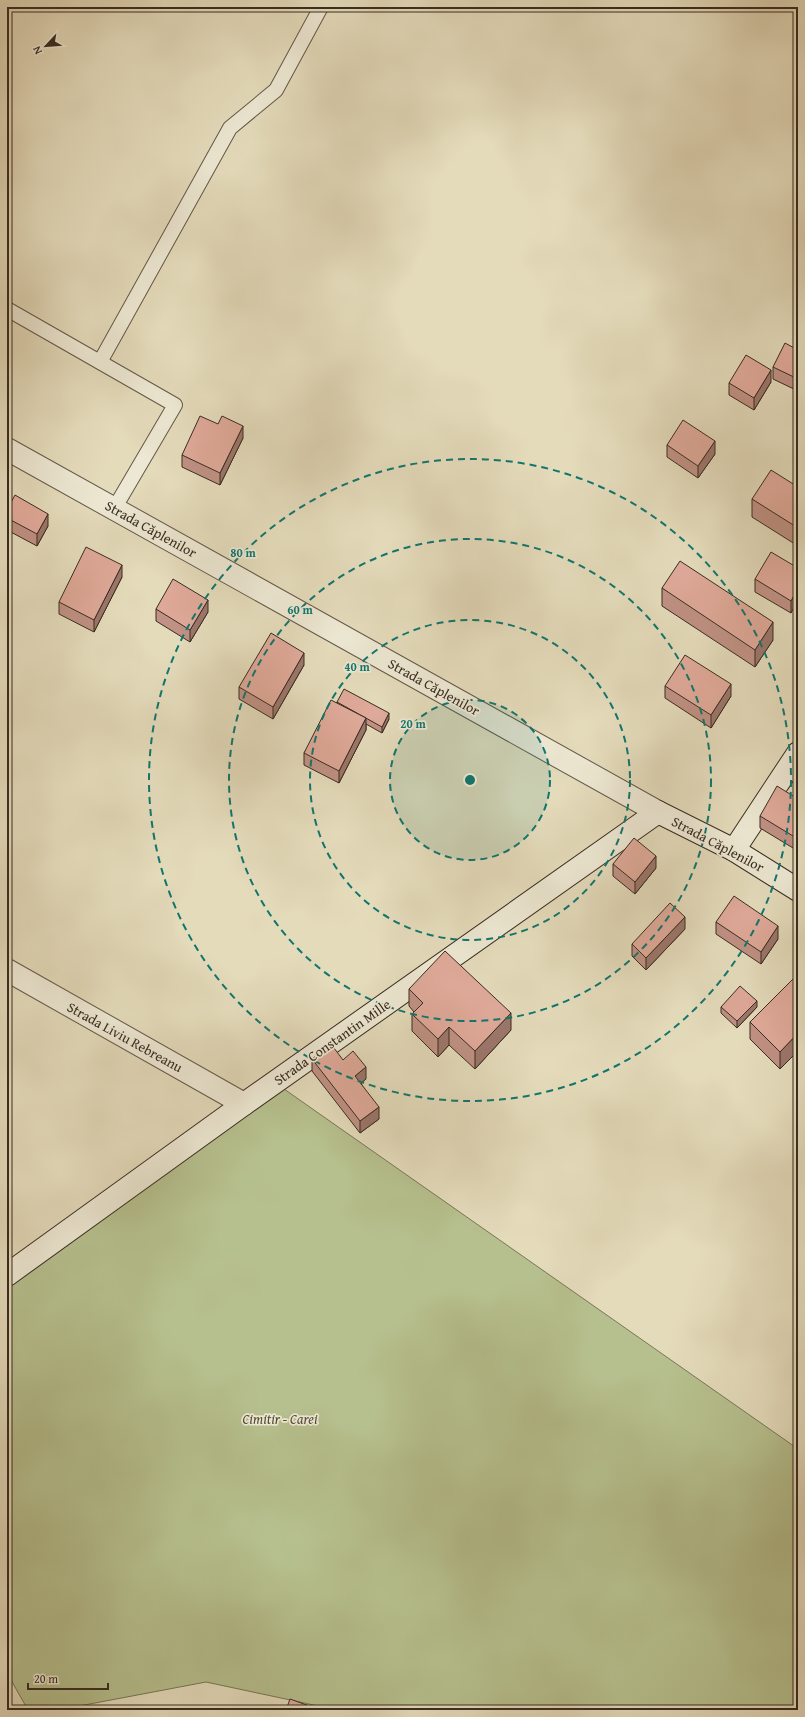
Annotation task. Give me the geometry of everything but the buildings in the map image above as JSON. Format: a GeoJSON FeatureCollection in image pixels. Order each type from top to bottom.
{"type":"FeatureCollection","features":[{"type":"Feature","properties":{"kind":"main road","name":"Strada Căplenilor"},"geometry":{"type":"LineString","coordinates":[[7,449],[658,812],[734,850],[798,890]]}},
{"type":"Feature","properties":{"kind":"main road"},"geometry":{"type":"LineString","coordinates":[[734,850],[798,753]]}},
{"type":"Feature","properties":{"kind":"main road","name":"Strada Constantin Mille"},"geometry":{"type":"LineString","coordinates":[[7,1275],[244,1104],[658,812]]}},
{"type":"Feature","properties":{"kind":"main road","name":"Strada Liviu Rebreanu"},"geometry":{"type":"LineString","coordinates":[[7,970],[244,1104]]}},
{"type":"Feature","properties":{"kind":"lane"},"geometry":{"type":"LineString","coordinates":[[100,362],[230,128],[276,90],[321,7]]}},
{"type":"Feature","properties":{"kind":"lane"},"geometry":{"type":"LineString","coordinates":[[7,309],[175,405],[114,508]]}},
{"type":"Feature","properties":{"kind":"green space","name":"Cimitir - Carei"},"geometry":{"type":"Polygon","coordinates":[[[274,1082],[798,1449],[798,1710],[337,1710],[206,1682],[58,1710],[28,1710],[7,1673],[7,1268],[274,1082]]]}}]}
